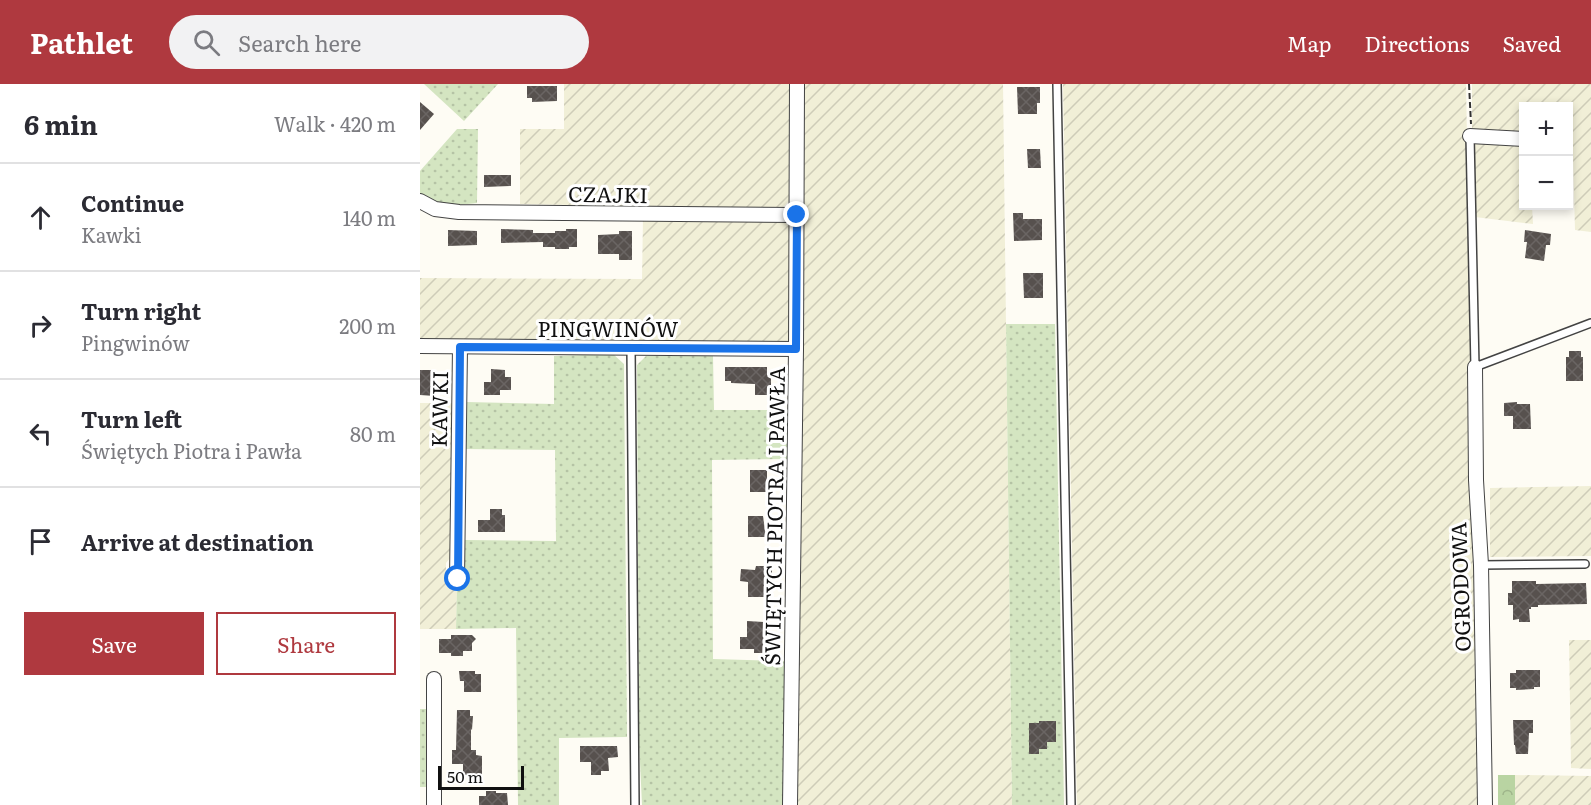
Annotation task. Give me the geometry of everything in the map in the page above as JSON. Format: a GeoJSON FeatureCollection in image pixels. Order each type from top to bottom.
{"type":"FeatureCollection","features":[{"type":"Feature","properties":{"kind":"street","name":"ŚWIĘTYCH PIOTRA I PAWŁA"},"geometry":{"type":"LineString","coordinates":[[790,805],[797,84]]}},
{"type":"Feature","properties":{"kind":"street"},"geometry":{"type":"LineString","coordinates":[[1470,136],[1519,139]]}},
{"type":"Feature","properties":{"kind":"street","name":"CZAJKI"},"geometry":{"type":"LineString","coordinates":[[420,201],[435,209],[459,212],[797,215]]}},
{"type":"Feature","properties":{"kind":"street","name":"PINGWINÓW"},"geometry":{"type":"LineString","coordinates":[[420,346],[796,349]]}},
{"type":"Feature","properties":{"kind":"street","name":"KAWKI"},"geometry":{"type":"LineString","coordinates":[[458,579],[460,347]]}},
{"type":"Feature","properties":{"kind":"street","name":"OGRODOWA"},"geometry":{"type":"LineString","coordinates":[[1475,367],[1485,805]]}},
{"type":"Feature","properties":{"kind":"street"},"geometry":{"type":"LineString","coordinates":[[434,679],[434,805]]}},
{"type":"Feature","properties":{"kind":"lane"},"geometry":{"type":"LineString","coordinates":[[1057,84],[1071,805]]}},
{"type":"Feature","properties":{"kind":"lane"},"geometry":{"type":"LineString","coordinates":[[1470,136],[1475,367],[1591,323]]}},
{"type":"Feature","properties":{"kind":"lane"},"geometry":{"type":"LineString","coordinates":[[631,348],[635,805]]}},
{"type":"Feature","properties":{"kind":"lane"},"geometry":{"type":"LineString","coordinates":[[1481,565],[1585,564]]}},
{"type":"Feature","properties":{"kind":"path"},"geometry":{"type":"LineString","coordinates":[[1469,84],[1470,136]]}},
{"type":"Feature","properties":{"kind":"shaded area"},"geometry":{"type":"Polygon","coordinates":[[[564,84],[792,84],[791,199],[781,209],[520,204],[520,129],[564,129],[564,84]]]}},
{"type":"Feature","properties":{"kind":"shaded area"},"geometry":{"type":"Polygon","coordinates":[[[803,84],[1003,84],[1012,805],[796,805],[803,84]]]}},
{"type":"Feature","properties":{"kind":"shaded area"},"geometry":{"type":"Polygon","coordinates":[[[1063,84],[1466,84],[1479,805],[1077,805],[1063,84]]]}},
{"type":"Feature","properties":{"kind":"shaded area"},"geometry":{"type":"Polygon","coordinates":[[[1472,84],[1591,84],[1591,232],[1575,230],[1573,102],[1519,102],[1519,135],[1472,131],[1472,84]]]}},
{"type":"Feature","properties":{"kind":"shaded area"},"geometry":{"type":"Polygon","coordinates":[[[1473,140],[1519,145],[1519,210],[1532,210],[1533,224],[1475,217],[1473,140]]]}},
{"type":"Feature","properties":{"kind":"shaded area"},"geometry":{"type":"Polygon","coordinates":[[[643,218],[781,218],[790,228],[791,344],[420,341],[420,278],[642,279],[643,218]]]}},
{"type":"Feature","properties":{"kind":"shaded area"},"geometry":{"type":"Polygon","coordinates":[[[420,403],[452,403],[451,557],[446,563],[446,586],[457,586],[456,629],[420,629],[420,403]]]}},
{"type":"Feature","properties":{"kind":"shaded area"},"geometry":{"type":"Polygon","coordinates":[[[1591,486],[1591,556],[1490,557],[1490,488],[1591,486]]]}},
{"type":"Feature","properties":{"kind":"shaded area"},"geometry":{"type":"Polygon","coordinates":[[[1569,640],[1591,640],[1591,769],[1571,768],[1569,640]]]}},
{"type":"Feature","properties":{"kind":"shaded area"},"geometry":{"type":"Polygon","coordinates":[[[1515,775],[1591,776],[1591,805],[1515,805],[1515,775]]]}},
{"type":"Feature","properties":{"kind":"green space"},"geometry":{"type":"Polygon","coordinates":[[[424,84],[498,84],[464,121],[424,84]]]}},
{"type":"Feature","properties":{"kind":"green space"},"geometry":{"type":"Polygon","coordinates":[[[457,129],[478,129],[477,203],[441,204],[420,194],[420,171],[457,129]]]}},
{"type":"Feature","properties":{"kind":"green space"},"geometry":{"type":"Polygon","coordinates":[[[1006,324],[1055,324],[1064,805],[1012,805],[1006,324]]]}},
{"type":"Feature","properties":{"kind":"green space"},"geometry":{"type":"Polygon","coordinates":[[[613,354],[624,364],[627,737],[559,738],[559,805],[518,805],[516,628],[456,629],[457,586],[464,586],[465,540],[556,541],[555,450],[465,449],[466,402],[554,404],[554,356],[613,354]]]}},
{"type":"Feature","properties":{"kind":"green space"},"geometry":{"type":"Polygon","coordinates":[[[646,356],[713,356],[714,410],[788,410],[787,459],[712,460],[713,659],[787,661],[785,805],[642,805],[639,740],[637,365],[646,356]]]}},
{"type":"Feature","properties":{"kind":"green space"},"geometry":{"type":"Polygon","coordinates":[[[420,709],[428,709],[428,787],[420,787],[420,709]]]}},
{"type":"Feature","properties":{"kind":"green space"},"geometry":{"type":"Polygon","coordinates":[[[1498,775],[1515,775],[1515,805],[1498,805],[1498,775]]]}},
{"type":"Feature","properties":{"kind":"building"},"geometry":{"type":"Polygon","coordinates":[[[527,86],[557,86],[557,101],[532,102],[532,98],[527,98],[527,86]]]}},
{"type":"Feature","properties":{"kind":"building"},"geometry":{"type":"Polygon","coordinates":[[[1017,87],[1040,87],[1037,114],[1018,114],[1017,87]]]}},
{"type":"Feature","properties":{"kind":"building"},"geometry":{"type":"Polygon","coordinates":[[[420,102],[434,114],[420,130],[420,102]]]}},
{"type":"Feature","properties":{"kind":"building"},"geometry":{"type":"Polygon","coordinates":[[[1027,149],[1040,149],[1041,168],[1028,168],[1027,149]]]}},
{"type":"Feature","properties":{"kind":"building"},"geometry":{"type":"Polygon","coordinates":[[[484,175],[511,175],[511,186],[484,187],[484,175]]]}},
{"type":"Feature","properties":{"kind":"building"},"geometry":{"type":"Polygon","coordinates":[[[1013,213],[1023,213],[1023,219],[1042,219],[1042,240],[1014,241],[1013,213]]]}},
{"type":"Feature","properties":{"kind":"building"},"geometry":{"type":"Polygon","coordinates":[[[501,229],[555,233],[555,231],[566,231],[566,229],[577,229],[577,247],[555,249],[555,247],[543,247],[543,242],[501,243],[501,229]]]}},
{"type":"Feature","properties":{"kind":"building"},"geometry":{"type":"Polygon","coordinates":[[[448,230],[477,231],[477,245],[448,246],[448,230]]]}},
{"type":"Feature","properties":{"kind":"building"},"geometry":{"type":"Polygon","coordinates":[[[1525,230],[1551,234],[1550,245],[1546,245],[1544,261],[1525,258],[1527,242],[1524,242],[1525,230]]]}},
{"type":"Feature","properties":{"kind":"building"},"geometry":{"type":"Polygon","coordinates":[[[619,231],[632,231],[632,260],[619,260],[619,254],[598,254],[598,235],[619,234],[619,231]]]}},
{"type":"Feature","properties":{"kind":"building"},"geometry":{"type":"Polygon","coordinates":[[[1023,273],[1043,273],[1043,298],[1024,298],[1023,273]]]}},
{"type":"Feature","properties":{"kind":"building"},"geometry":{"type":"Polygon","coordinates":[[[1569,351],[1581,351],[1583,381],[1566,381],[1566,357],[1569,357],[1569,351]]]}},
{"type":"Feature","properties":{"kind":"building"},"geometry":{"type":"Polygon","coordinates":[[[725,367],[767,367],[767,375],[771,375],[771,395],[755,395],[755,384],[725,381],[725,367]]]}},
{"type":"Feature","properties":{"kind":"building"},"geometry":{"type":"Polygon","coordinates":[[[491,369],[505,370],[505,377],[511,377],[511,390],[500,390],[500,395],[484,395],[484,382],[491,382],[491,369]]]}},
{"type":"Feature","properties":{"kind":"building"},"geometry":{"type":"Polygon","coordinates":[[[420,370],[435,370],[435,396],[420,395],[420,370]]]}},
{"type":"Feature","properties":{"kind":"building"},"geometry":{"type":"Polygon","coordinates":[[[1517,402],[1517,404],[1530,404],[1531,429],[1513,429],[1513,416],[1504,416],[1504,403],[1517,402]]]}},
{"type":"Feature","properties":{"kind":"building"},"geometry":{"type":"Polygon","coordinates":[[[750,470],[767,470],[767,492],[750,492],[750,470]]]}},
{"type":"Feature","properties":{"kind":"building"},"geometry":{"type":"Polygon","coordinates":[[[490,509],[502,509],[502,515],[505,515],[505,532],[478,532],[478,520],[490,520],[490,509]]]}},
{"type":"Feature","properties":{"kind":"building"},"geometry":{"type":"Polygon","coordinates":[[[748,516],[763,516],[766,537],[748,537],[748,516]]]}},
{"type":"Feature","properties":{"kind":"building"},"geometry":{"type":"Polygon","coordinates":[[[756,566],[772,566],[772,579],[764,579],[764,597],[748,597],[748,582],[740,581],[741,569],[755,570],[756,566]]]}},
{"type":"Feature","properties":{"kind":"building"},"geometry":{"type":"Polygon","coordinates":[[[1512,581],[1536,581],[1536,584],[1586,583],[1587,604],[1538,605],[1538,607],[1529,609],[1530,622],[1519,622],[1519,619],[1513,620],[1513,605],[1508,605],[1508,593],[1512,593],[1512,581]]]}},
{"type":"Feature","properties":{"kind":"building"},"geometry":{"type":"Polygon","coordinates":[[[747,621],[764,622],[764,640],[771,640],[771,653],[754,653],[754,649],[740,649],[740,637],[747,637],[747,621]]]}},
{"type":"Feature","properties":{"kind":"building"},"geometry":{"type":"Polygon","coordinates":[[[451,635],[472,635],[476,639],[472,643],[472,651],[463,651],[463,656],[439,653],[439,639],[451,639],[451,635]]]}},
{"type":"Feature","properties":{"kind":"building"},"geometry":{"type":"Polygon","coordinates":[[[1516,670],[1540,670],[1540,687],[1516,690],[1516,688],[1510,688],[1510,673],[1516,673],[1516,670]]]}},
{"type":"Feature","properties":{"kind":"building"},"geometry":{"type":"Polygon","coordinates":[[[459,671],[475,671],[475,674],[481,674],[481,692],[464,692],[464,681],[460,681],[459,671]]]}},
{"type":"Feature","properties":{"kind":"building"},"geometry":{"type":"Polygon","coordinates":[[[457,710],[470,710],[470,716],[473,716],[471,750],[476,750],[476,755],[482,756],[482,775],[463,775],[463,764],[452,764],[452,750],[456,750],[457,710]]]}},
{"type":"Feature","properties":{"kind":"building"},"geometry":{"type":"Polygon","coordinates":[[[1513,720],[1533,720],[1533,733],[1529,733],[1528,754],[1516,754],[1513,720]]]}},
{"type":"Feature","properties":{"kind":"building"},"geometry":{"type":"Polygon","coordinates":[[[1039,721],[1056,721],[1056,742],[1047,742],[1047,749],[1039,749],[1039,754],[1029,754],[1029,723],[1039,723],[1039,721]]]}},
{"type":"Feature","properties":{"kind":"building"},"geometry":{"type":"Polygon","coordinates":[[[580,746],[617,746],[618,757],[608,758],[609,771],[601,771],[601,775],[591,775],[591,762],[580,762],[580,746]]]}},
{"type":"Feature","properties":{"kind":"building"},"geometry":{"type":"Polygon","coordinates":[[[486,791],[507,793],[508,805],[479,805],[479,796],[486,796],[486,791]]]}},
{"type":"Feature","properties":{"kind":"route"},"geometry":{"type":"LineString","coordinates":[[458,579],[460,347],[796,349],[797,215]]}}]}
